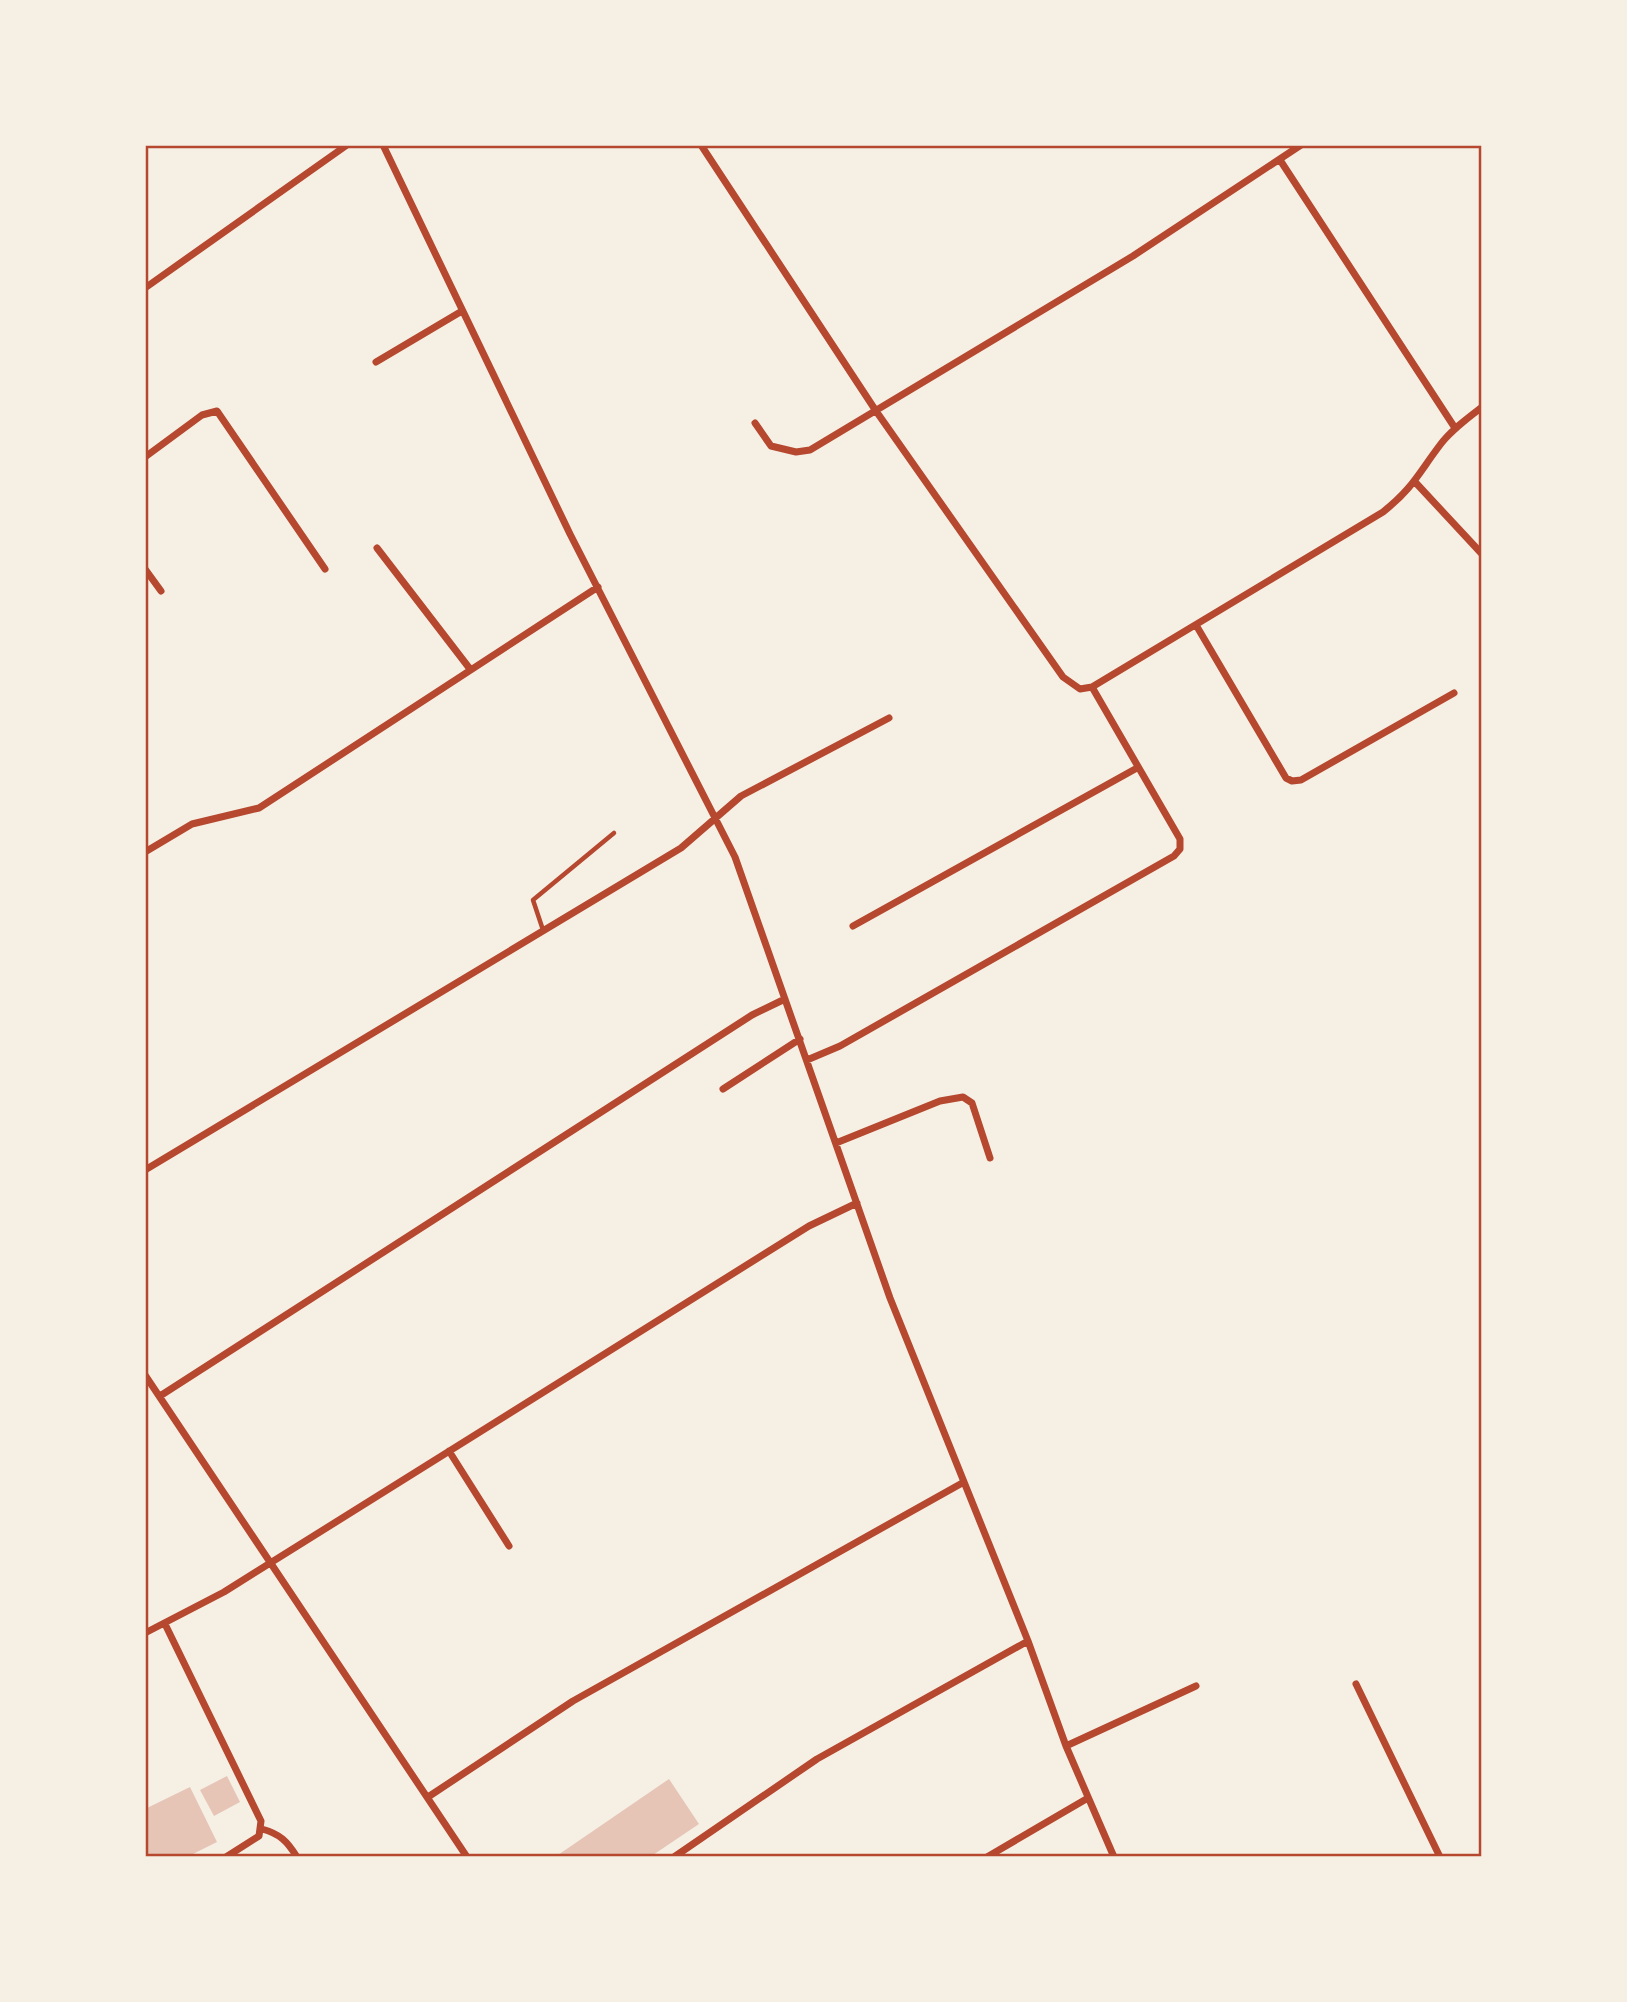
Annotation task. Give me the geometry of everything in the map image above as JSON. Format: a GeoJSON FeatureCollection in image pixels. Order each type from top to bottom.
{"type":"FeatureCollection","features":[{"type":"Feature","properties":{"kind":"street"},"geometry":{"type":"LineString","coordinates":[[145,288],[347,145]]}},
{"type":"Feature","properties":{"kind":"street"},"geometry":{"type":"LineString","coordinates":[[701,145],[876,411],[1063,677],[1080,689],[1092,687],[1373,519],[1416,483],[1441,443],[1482,407]]}},
{"type":"Feature","properties":{"kind":"street"},"geometry":{"type":"LineString","coordinates":[[755,423],[771,446],[796,453],[810,450],[1133,256],[1280,160],[1290,148],[1301,145]]}},
{"type":"Feature","properties":{"kind":"street"},"geometry":{"type":"LineString","coordinates":[[385,146],[462,312],[716,818],[747,888],[890,1298],[1028,1641],[1066,1746],[1114,1857]]}},
{"type":"Feature","properties":{"kind":"street"},"geometry":{"type":"LineString","coordinates":[[1280,160],[1455,428]]}},
{"type":"Feature","properties":{"kind":"street"},"geometry":{"type":"LineString","coordinates":[[376,362],[462,312]]}},
{"type":"Feature","properties":{"kind":"street"},"geometry":{"type":"LineString","coordinates":[[145,457],[202,415],[217,411],[325,569]]}},
{"type":"Feature","properties":{"kind":"street"},"geometry":{"type":"LineString","coordinates":[[1416,483],[1482,554]]}},
{"type":"Feature","properties":{"kind":"street"},"geometry":{"type":"LineString","coordinates":[[377,548],[470,669]]}},
{"type":"Feature","properties":{"kind":"street"},"geometry":{"type":"LineString","coordinates":[[145,569],[161,591]]}},
{"type":"Feature","properties":{"kind":"street"},"geometry":{"type":"LineString","coordinates":[[145,852],[192,824],[258,808],[598,587]]}},
{"type":"Feature","properties":{"kind":"street"},"geometry":{"type":"LineString","coordinates":[[1196,625],[1286,778],[1292,781],[1301,780],[1454,693]]}},
{"type":"Feature","properties":{"kind":"street"},"geometry":{"type":"LineString","coordinates":[[807,1060],[840,1046],[1174,856],[1180,849],[1180,838],[1092,687]]}},
{"type":"Feature","properties":{"kind":"street"},"geometry":{"type":"LineString","coordinates":[[145,1170],[693,840],[741,796],[889,718]]}},
{"type":"Feature","properties":{"kind":"street"},"geometry":{"type":"LineString","coordinates":[[853,926],[1137,768]]}},
{"type":"Feature","properties":{"kind":"street"},"geometry":{"type":"LineString","coordinates":[[160,1396],[752,1016],[785,999]]}},
{"type":"Feature","properties":{"kind":"street"},"geometry":{"type":"LineString","coordinates":[[723,1089],[800,1039]]}},
{"type":"Feature","properties":{"kind":"street"},"geometry":{"type":"LineString","coordinates":[[836,1143],[940,1101],[963,1097],[972,1103],[990,1158]]}},
{"type":"Feature","properties":{"kind":"street"},"geometry":{"type":"LineString","coordinates":[[145,1633],[193,1611],[808,1226],[857,1203]]}},
{"type":"Feature","properties":{"kind":"street"},"geometry":{"type":"LineString","coordinates":[[145,1375],[467,1857]]}},
{"type":"Feature","properties":{"kind":"street"},"geometry":{"type":"LineString","coordinates":[[449,1451],[509,1546]]}},
{"type":"Feature","properties":{"kind":"street"},"geometry":{"type":"LineString","coordinates":[[428,1797],[573,1701],[964,1482]]}},
{"type":"Feature","properties":{"kind":"street"},"geometry":{"type":"LineString","coordinates":[[165,1624],[258,1812],[262,1829]]}},
{"type":"Feature","properties":{"kind":"street"},"geometry":{"type":"LineString","coordinates":[[674,1857],[817,1759],[1028,1641]]}},
{"type":"Feature","properties":{"kind":"street"},"geometry":{"type":"LineString","coordinates":[[1356,1684],[1440,1857]]}},
{"type":"Feature","properties":{"kind":"street"},"geometry":{"type":"LineString","coordinates":[[1066,1746],[1196,1686]]}},
{"type":"Feature","properties":{"kind":"street"},"geometry":{"type":"LineString","coordinates":[[987,1857],[1088,1798]]}},
{"type":"Feature","properties":{"kind":"street"},"geometry":{"type":"LineString","coordinates":[[226,1857],[253,1841],[262,1829]]}},
{"type":"Feature","properties":{"kind":"street"},"geometry":{"type":"LineString","coordinates":[[262,1829],[276,1833],[287,1841],[297,1857]]}},
{"type":"Feature","properties":{"kind":"lane"},"geometry":{"type":"LineString","coordinates":[[544,931],[533,900],[614,833]]}},
{"type":"Feature","properties":{"kind":"building"},"geometry":{"type":"Polygon","coordinates":[[[227,1776],[240,1802],[214,1816],[200,1790],[227,1776]]]}},
{"type":"Feature","properties":{"kind":"building"},"geometry":{"type":"Polygon","coordinates":[[[669,1779],[699,1824],[650,1857],[555,1857],[669,1779]]]}},
{"type":"Feature","properties":{"kind":"building"},"geometry":{"type":"Polygon","coordinates":[[[190,1787],[217,1842],[187,1857],[145,1857],[145,1809],[190,1787]]]}}]}
